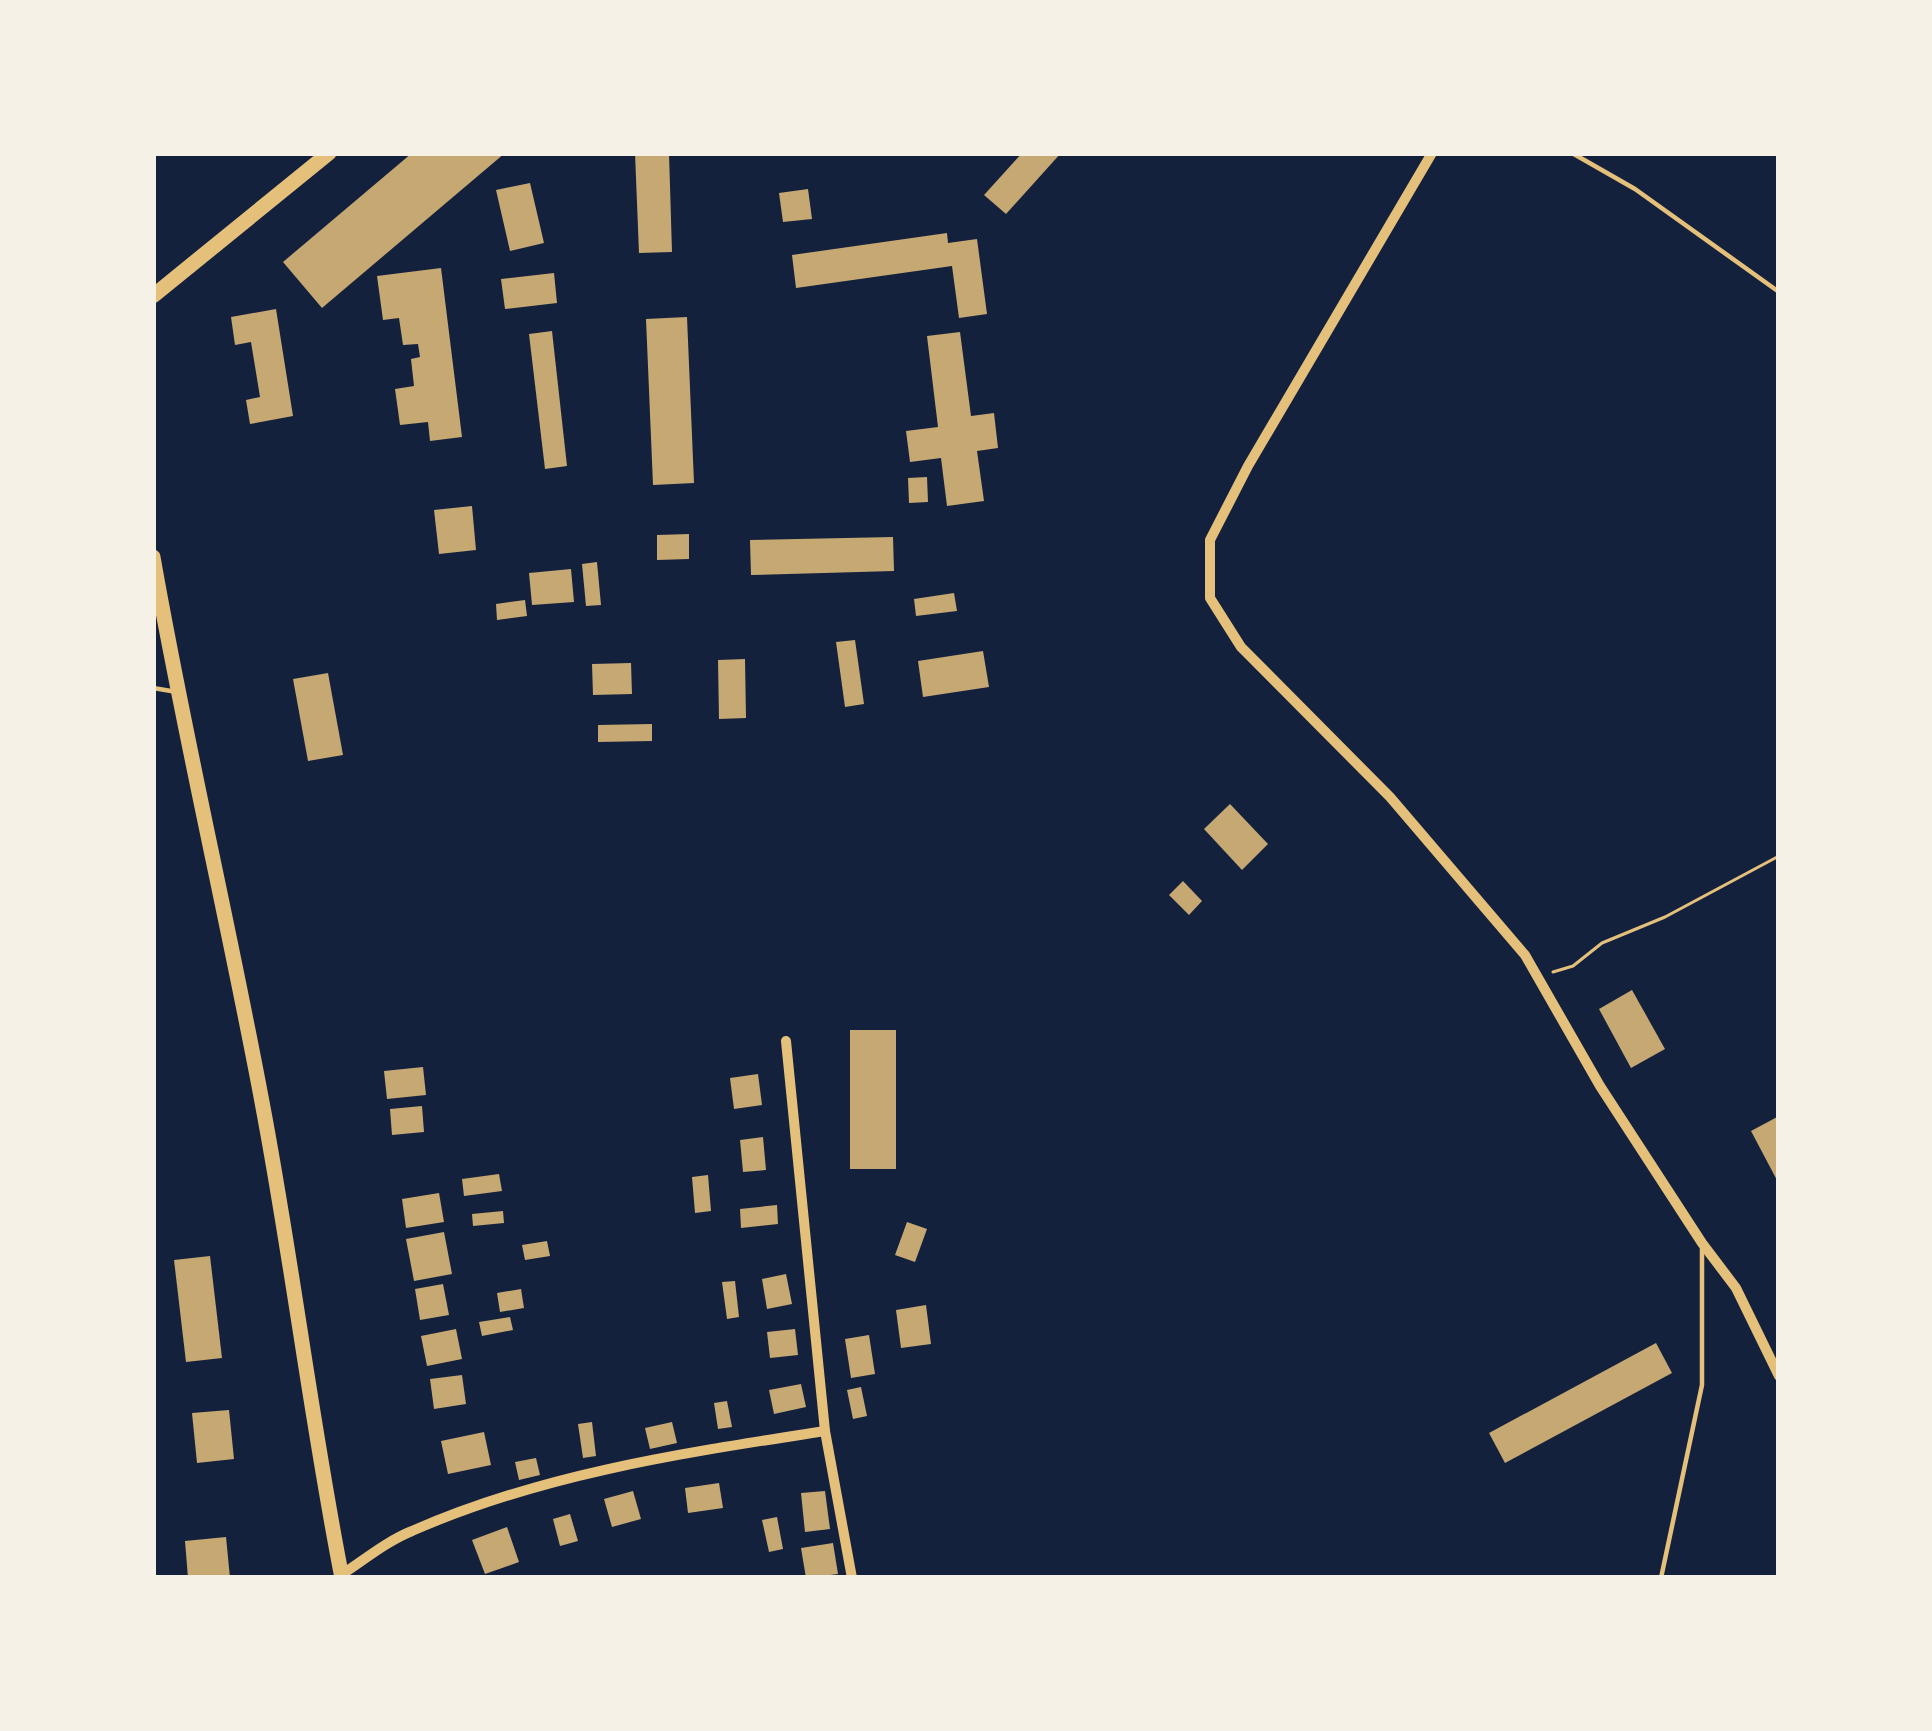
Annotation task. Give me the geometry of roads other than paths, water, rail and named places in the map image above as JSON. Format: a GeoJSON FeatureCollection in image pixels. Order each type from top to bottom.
{"type":"FeatureCollection","features":[{"type":"Feature","properties":{"kind":"main road"},"geometry":{"type":"LineString","coordinates":[[153,296],[329,153]]}},
{"type":"Feature","properties":{"kind":"main road"},"geometry":{"type":"LineString","coordinates":[[153,557],[176,692],[238,971],[275,1171],[341,1576]]}},
{"type":"Feature","properties":{"kind":"street"},"geometry":{"type":"LineString","coordinates":[[1432,153],[1248,466],[1210,540],[1210,598],[1241,647],[1390,796],[1525,955],[1600,1086],[1736,1288],[1779,1376]]}},
{"type":"Feature","properties":{"kind":"street"},"geometry":{"type":"LineString","coordinates":[[786,1041],[825,1431],[852,1578]]}},
{"type":"Feature","properties":{"kind":"street"},"geometry":{"type":"LineString","coordinates":[[341,1576],[407,1532],[538,1483],[668,1455],[825,1431]]}},
{"type":"Feature","properties":{"kind":"lane"},"geometry":{"type":"LineString","coordinates":[[1572,153],[1635,189],[1779,292]]}},
{"type":"Feature","properties":{"kind":"lane"},"geometry":{"type":"LineString","coordinates":[[153,688],[176,692]]}},
{"type":"Feature","properties":{"kind":"lane"},"geometry":{"type":"LineString","coordinates":[[1661,1578],[1702,1385],[1702,1243]]}}]}
